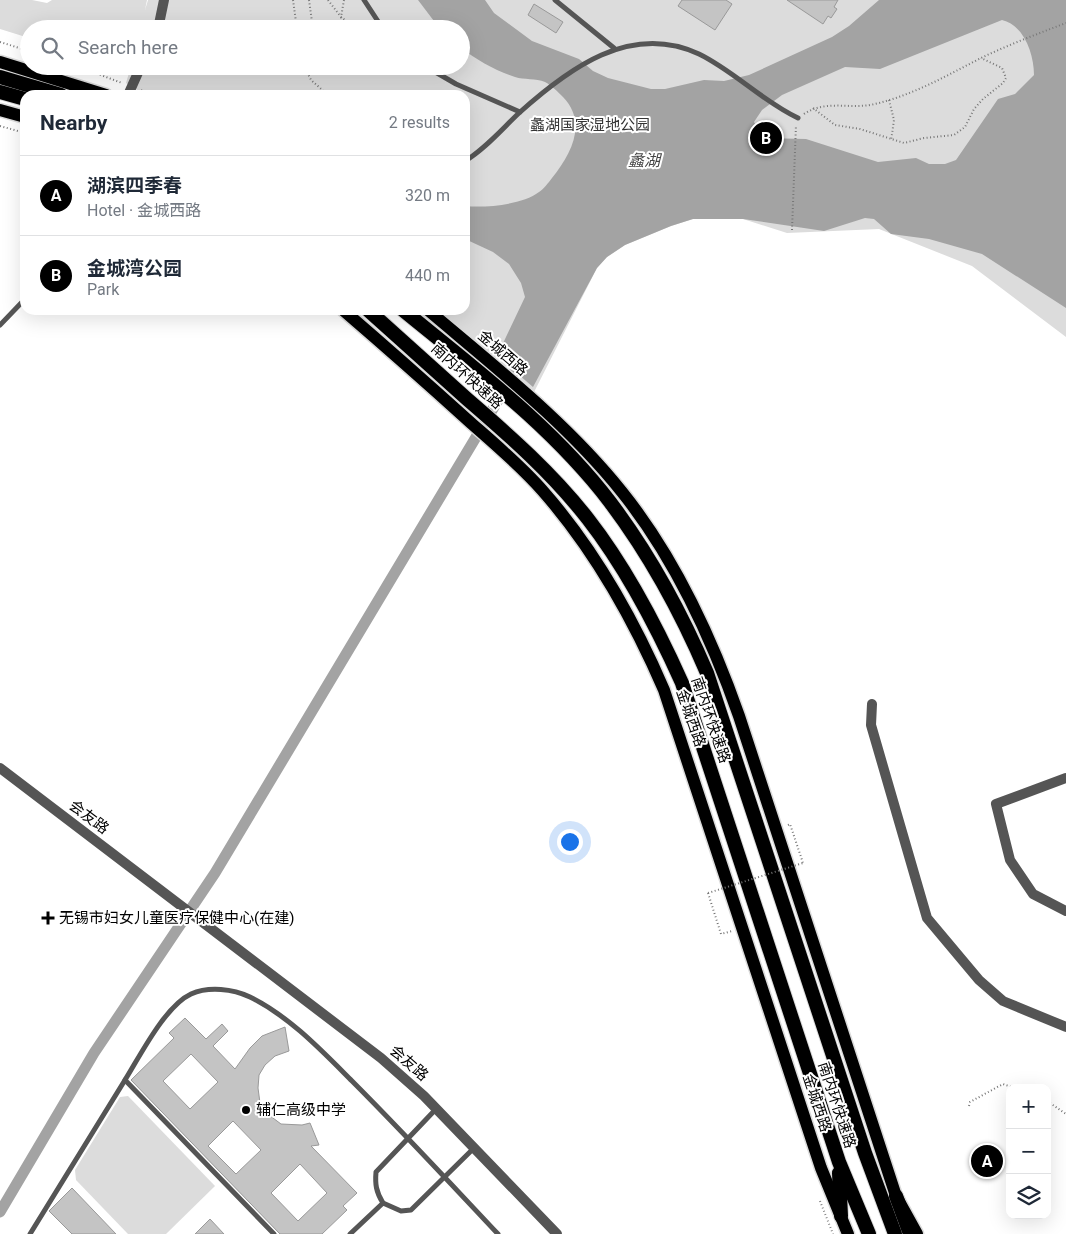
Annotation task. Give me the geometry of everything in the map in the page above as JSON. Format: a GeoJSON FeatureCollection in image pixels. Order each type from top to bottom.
{"type":"FeatureCollection","features":[{"type":"Feature","properties":{"kind":"highway"},"geometry":{"type":"LineString","coordinates":[[0,77],[44,90]]}},
{"type":"Feature","properties":{"kind":"highway"},"geometry":{"type":"LineString","coordinates":[[0,92],[20,98]]}},
{"type":"Feature","properties":{"kind":"highway","name":"南内环快速路"},"geometry":{"type":"LineString","coordinates":[[374,315],[517,442],[553,478],[588,518],[616,557],[639,595],[667,649],[698,730],[839,1162],[869,1234]]}},
{"type":"Feature","properties":{"kind":"highway","name":"南内环快速路"},"geometry":{"type":"LineString","coordinates":[[410,315],[473,358],[537,414],[609,501],[644,550],[688,628],[724,721],[864,1153],[895,1234]]}},
{"type":"Feature","properties":{"kind":"highway"},"geometry":{"type":"LineString","coordinates":[[421,315],[473,358]]}},
{"type":"Feature","properties":{"kind":"highway"},"geometry":{"type":"LineString","coordinates":[[839,1162],[841,1216]]}},
{"type":"Feature","properties":{"kind":"highway"},"geometry":{"type":"LineString","coordinates":[[896,1196],[910,1234]]}},
{"type":"Feature","properties":{"kind":"main road"},"geometry":{"type":"LineString","coordinates":[[0,62],[20,68]]}},
{"type":"Feature","properties":{"kind":"main road"},"geometry":{"type":"LineString","coordinates":[[42,75],[90,90]]}},
{"type":"Feature","properties":{"kind":"main road"},"geometry":{"type":"LineString","coordinates":[[0,110],[20,116]]}},
{"type":"Feature","properties":{"kind":"main road","name":"金城西路"},"geometry":{"type":"LineString","coordinates":[[349,315],[508,456],[542,489],[574,529],[600,568],[646,649],[680,736],[820,1168],[848,1234]]}},
{"type":"Feature","properties":{"kind":"main road","name":"金城西路"},"geometry":{"type":"LineString","coordinates":[[433,315],[473,358]]}},
{"type":"Feature","properties":{"kind":"main road"},"geometry":{"type":"LineString","coordinates":[[537,414],[584,449],[622,491],[652,534],[702,622],[722,667],[739,716],[896,1196],[917,1234]]}},
{"type":"Feature","properties":{"kind":"street"},"geometry":{"type":"LineString","coordinates":[[160,20],[164,0]]}},
{"type":"Feature","properties":{"kind":"street"},"geometry":{"type":"LineString","coordinates":[[130,90],[136,75]]}},
{"type":"Feature","properties":{"kind":"street"},"geometry":{"type":"LineString","coordinates":[[872,704],[871,725],[927,918],[979,980],[1003,1001],[1066,1027]]}},
{"type":"Feature","properties":{"kind":"street","name":"会友路"},"geometry":{"type":"LineString","coordinates":[[0,768],[381,1058],[436,1109],[557,1234]]}},
{"type":"Feature","properties":{"kind":"street"},"geometry":{"type":"LineString","coordinates":[[1066,778],[996,804],[1010,860],[1033,894],[1066,910]]}},
{"type":"Feature","properties":{"kind":"lane"},"geometry":{"type":"LineString","coordinates":[[364,0],[376,20]]}},
{"type":"Feature","properties":{"kind":"lane"},"geometry":{"type":"LineString","coordinates":[[555,0],[614,48]]}},
{"type":"Feature","properties":{"kind":"lane"},"geometry":{"type":"LineString","coordinates":[[470,157],[547,89],[591,60],[614,48],[647,43],[698,54],[719,66],[777,108],[798,118]]}},
{"type":"Feature","properties":{"kind":"lane"},"geometry":{"type":"LineString","coordinates":[[440,75],[470,90]]}},
{"type":"Feature","properties":{"kind":"lane"},"geometry":{"type":"LineString","coordinates":[[470,90],[520,112]]}},
{"type":"Feature","properties":{"kind":"lane"},"geometry":{"type":"LineString","coordinates":[[0,325],[20,304]]}},
{"type":"Feature","properties":{"kind":"lane"},"geometry":{"type":"LineString","coordinates":[[30,1234],[170,1010],[190,994],[205,990],[234,992],[250,997],[276,1014],[316,1045],[408,1138],[498,1234]]}},
{"type":"Feature","properties":{"kind":"lane"},"geometry":{"type":"LineString","coordinates":[[125,1080],[274,1234]]}},
{"type":"Feature","properties":{"kind":"lane"},"geometry":{"type":"LineString","coordinates":[[436,1109],[376,1172],[376,1188],[383,1203],[401,1211],[411,1210],[475,1148]]}},
{"type":"Feature","properties":{"kind":"lane"},"geometry":{"type":"LineString","coordinates":[[350,1234],[383,1203]]}},
{"type":"Feature","properties":{"kind":"path"},"geometry":{"type":"LineString","coordinates":[[293,0],[296,20]]}},
{"type":"Feature","properties":{"kind":"path"},"geometry":{"type":"LineString","coordinates":[[309,0],[312,20]]}},
{"type":"Feature","properties":{"kind":"path"},"geometry":{"type":"LineString","coordinates":[[328,0],[345,20]]}},
{"type":"Feature","properties":{"kind":"path"},"geometry":{"type":"LineString","coordinates":[[342,20],[344,0]]}},
{"type":"Feature","properties":{"kind":"path"},"geometry":{"type":"LineString","coordinates":[[798,118],[813,108],[837,105],[872,105],[914,93],[1011,44],[1066,23]]}},
{"type":"Feature","properties":{"kind":"path"},"geometry":{"type":"LineString","coordinates":[[0,42],[20,48]]}},
{"type":"Feature","properties":{"kind":"path"},"geometry":{"type":"LineString","coordinates":[[813,108],[835,125],[860,129],[904,144],[924,138],[954,135],[964,127],[974,109],[1003,84],[1006,78],[1002,68],[981,58]]}},
{"type":"Feature","properties":{"kind":"path"},"geometry":{"type":"LineString","coordinates":[[96,75],[128,90]]}},
{"type":"Feature","properties":{"kind":"path"},"geometry":{"type":"LineString","coordinates":[[308,75],[311,80],[322,90]]}},
{"type":"Feature","properties":{"kind":"path"},"geometry":{"type":"LineString","coordinates":[[889,100],[894,120],[891,141]]}},
{"type":"Feature","properties":{"kind":"path"},"geometry":{"type":"LineString","coordinates":[[0,126],[20,132]]}},
{"type":"Feature","properties":{"kind":"path"},"geometry":{"type":"LineString","coordinates":[[792,230],[794,130]]}},
{"type":"Feature","properties":{"kind":"path"},"geometry":{"type":"LineString","coordinates":[[732,931],[721,934],[708,893],[803,862]]}},
{"type":"Feature","properties":{"kind":"path"},"geometry":{"type":"LineString","coordinates":[[717,886],[720,895]]}},
{"type":"Feature","properties":{"kind":"path"},"geometry":{"type":"LineString","coordinates":[[969,1106],[1003,1084],[1006,1085]]}},
{"type":"Feature","properties":{"kind":"path"},"geometry":{"type":"LineString","coordinates":[[1051,1105],[1066,1114]]}},
{"type":"Feature","properties":{"kind":"path"},"geometry":{"type":"LineString","coordinates":[[819,1196],[833,1234]]}},
{"type":"Feature","properties":{"kind":"green space","name":"蠡湖国家湿地公园"},"geometry":{"type":"Polygon","coordinates":[[[0,0],[32,0],[47,3],[52,0],[147,0],[145,10],[148,0],[1066,0],[1066,337],[972,266],[879,229],[787,233],[743,219],[693,219],[625,245],[607,257],[597,268],[531,398],[433,315],[470,315],[470,90],[137,90],[126,83],[128,75],[470,75],[470,20],[20,20],[20,35],[0,29],[0,0]]]}},
{"type":"Feature","properties":{"kind":"green space"},"geometry":{"type":"Polygon","coordinates":[[[128,1096],[215,1186],[166,1234],[128,1234],[76,1180],[75,1170],[120,1097],[128,1096]]]}},
{"type":"Feature","properties":{"kind":"water","name":"蠡湖"},"geometry":{"type":"Polygon","coordinates":[[[418,0],[485,0],[494,13],[532,41],[579,59],[593,71],[608,78],[651,89],[665,89],[704,80],[724,81],[749,75],[832,37],[849,26],[879,0],[1066,0],[1066,308],[982,254],[929,239],[891,234],[874,219],[865,218],[824,231],[743,219],[693,219],[625,245],[607,257],[597,268],[533,387],[497,356],[525,297],[521,283],[509,264],[493,252],[470,241],[470,206],[493,206],[513,203],[541,191],[565,159],[576,128],[570,107],[563,97],[547,83],[508,75],[470,54],[470,20],[433,20],[418,0]],[[1002,20],[880,69],[845,67],[782,95],[762,110],[754,122],[762,138],[806,139],[878,162],[916,158],[929,164],[945,164],[956,160],[998,99],[1015,94],[1034,75],[1030,50],[1022,34],[1002,20]]]}},
{"type":"Feature","properties":{"kind":"building"},"geometry":{"type":"Polygon","coordinates":[[[682,0],[726,0],[732,4],[715,30],[678,6],[682,0]]]}},
{"type":"Feature","properties":{"kind":"building"},"geometry":{"type":"Polygon","coordinates":[[[787,0],[838,0],[834,7],[837,9],[831,18],[828,16],[823,24],[787,0]]]}},
{"type":"Feature","properties":{"kind":"building"},"geometry":{"type":"Polygon","coordinates":[[[534,4],[563,22],[556,33],[528,15],[534,4]]]}},
{"type":"Feature","properties":{"kind":"building"},"geometry":{"type":"Polygon","coordinates":[[[185,1018],[206,1039],[222,1024],[228,1031],[213,1046],[235,1069],[250,1048],[262,1036],[285,1027],[289,1051],[275,1056],[265,1065],[259,1075],[260,1103],[269,1115],[281,1124],[302,1125],[310,1123],[319,1145],[311,1146],[357,1193],[343,1206],[347,1210],[322,1234],[280,1234],[131,1080],[174,1038],[169,1033],[185,1018]],[[191,1054],[163,1081],[190,1109],[218,1082],[191,1054]],[[233,1121],[208,1146],[236,1174],[261,1150],[233,1121]],[[300,1164],[271,1193],[298,1221],[327,1193],[300,1164]]]}},
{"type":"Feature","properties":{"kind":"building"},"geometry":{"type":"Polygon","coordinates":[[[72,1188],[116,1234],[72,1234],[49,1211],[72,1188]]]}},
{"type":"Feature","properties":{"kind":"building"},"geometry":{"type":"Polygon","coordinates":[[[210,1219],[224,1234],[195,1234],[210,1219]]]}},
{"type":"Feature","properties":{"kind":"waterway"},"geometry":{"type":"LineString","coordinates":[[0,1212],[94,1053],[215,873],[515,372]]}},
{"type":"Feature","properties":{"kind":"place","name":"金城湾公园"},"geometry":{"type":"Point","coordinates":[766,138]}},
{"type":"Feature","properties":{"kind":"place","name":"无锡市妇女儿童医疗保健中心(在建)"},"geometry":{"type":"Point","coordinates":[48,918]}},
{"type":"Feature","properties":{"kind":"place","name":"辅仁高级中学"},"geometry":{"type":"Point","coordinates":[246,1110]}},
{"type":"Feature","properties":{"kind":"place","name":"湖滨四季春"},"geometry":{"type":"Point","coordinates":[987,1161]}}]}
